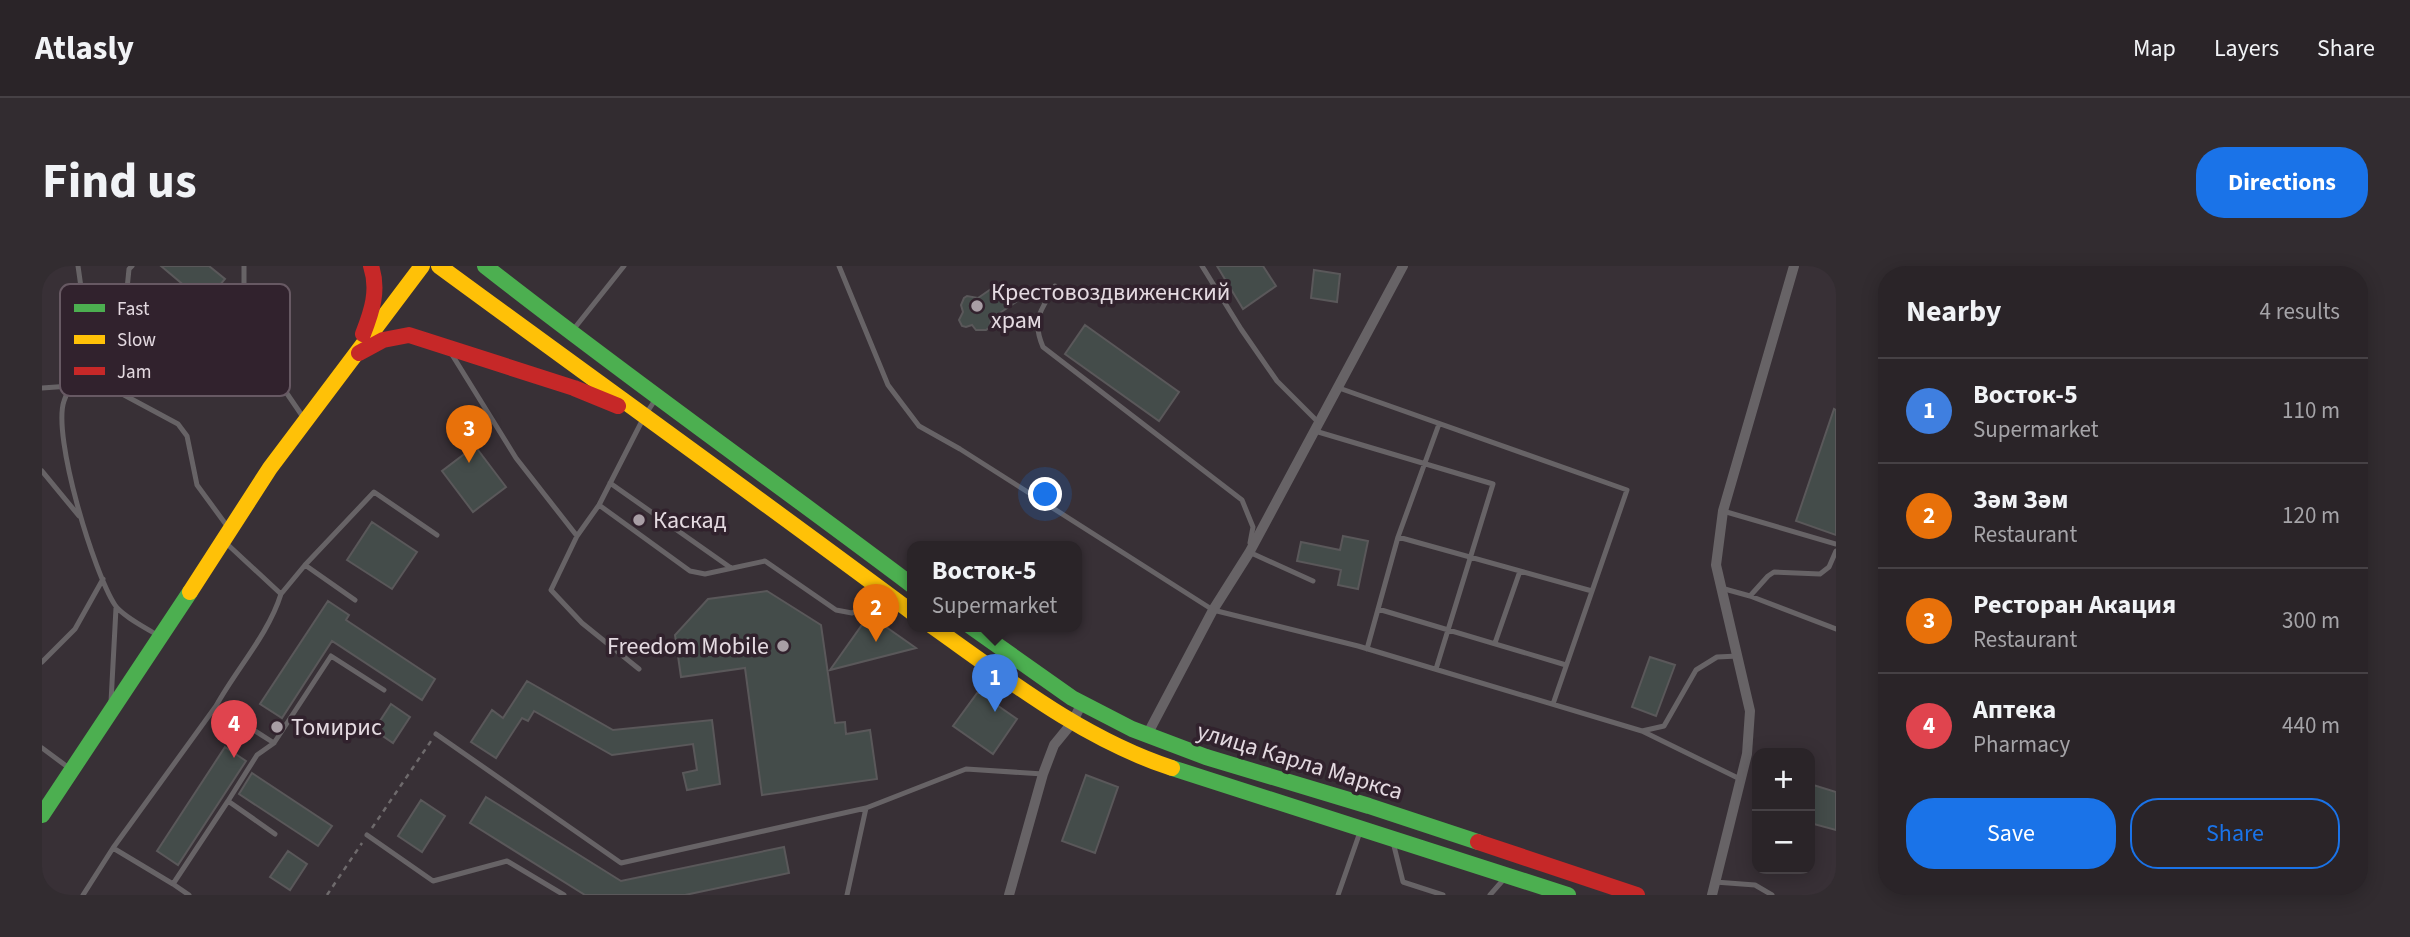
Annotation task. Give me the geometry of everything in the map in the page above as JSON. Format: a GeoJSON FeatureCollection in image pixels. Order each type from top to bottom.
{"type":"FeatureCollection","features":[{"type":"Feature","properties":{"kind":"main road"},"geometry":{"type":"LineString","coordinates":[[354,355],[373,310],[375,277],[371,266]]}},
{"type":"Feature","properties":{"kind":"main road"},"geometry":{"type":"LineString","coordinates":[[42,815],[270,468],[422,266]]}},
{"type":"Feature","properties":{"kind":"main road"},"geometry":{"type":"LineString","coordinates":[[439,266],[644,417],[723,471],[907,609]]}},
{"type":"Feature","properties":{"kind":"main road"},"geometry":{"type":"LineString","coordinates":[[485,266],[583,344],[736,453],[907,581]]}},
{"type":"Feature","properties":{"kind":"main road"},"geometry":{"type":"LineString","coordinates":[[354,355],[383,340],[409,335],[574,388],[644,417]]}},
{"type":"Feature","properties":{"kind":"main road","name":"улица Карла Маркса"},"geometry":{"type":"LineString","coordinates":[[940,632],[1049,709],[1145,759],[1568,895]]}},
{"type":"Feature","properties":{"kind":"main road","name":"улица Карла Маркса"},"geometry":{"type":"LineString","coordinates":[[979,632],[1082,703],[1147,735],[1206,757],[1369,806],[1637,895]]}},
{"type":"Feature","properties":{"kind":"street"},"geometry":{"type":"LineString","coordinates":[[1147,735],[1213,610],[1249,553],[1403,266]]}},
{"type":"Feature","properties":{"kind":"street"},"geometry":{"type":"LineString","coordinates":[[1712,895],[1747,754],[1750,711],[1716,565],[1723,511],[1794,266]]}},
{"type":"Feature","properties":{"kind":"street"},"geometry":{"type":"LineString","coordinates":[[1009,895],[1043,774],[1054,745],[1072,723],[1082,703]]}},
{"type":"Feature","properties":{"kind":"lane"},"geometry":{"type":"LineString","coordinates":[[78,266],[81,284]]}},
{"type":"Feature","properties":{"kind":"lane"},"geometry":{"type":"LineString","coordinates":[[128,284],[132,266]]}},
{"type":"Feature","properties":{"kind":"lane"},"geometry":{"type":"LineString","coordinates":[[244,266],[244,284]]}},
{"type":"Feature","properties":{"kind":"lane"},"geometry":{"type":"LineString","coordinates":[[571,333],[624,266]]}},
{"type":"Feature","properties":{"kind":"lane"},"geometry":{"type":"LineString","coordinates":[[839,266],[888,385],[919,426],[960,449],[1213,610],[1367,649],[1642,731],[1740,779]]}},
{"type":"Feature","properties":{"kind":"lane"},"geometry":{"type":"LineString","coordinates":[[1202,266],[1277,381],[1317,427],[1493,484],[1436,669]]}},
{"type":"Feature","properties":{"kind":"lane"},"geometry":{"type":"LineString","coordinates":[[1055,286],[1038,317],[1036,331],[1043,347],[1242,500],[1253,527],[1249,553],[1312,581]]}},
{"type":"Feature","properties":{"kind":"lane"},"geometry":{"type":"LineString","coordinates":[[447,347],[516,458],[577,536]]}},
{"type":"Feature","properties":{"kind":"lane"},"geometry":{"type":"LineString","coordinates":[[42,388],[60,387]]}},
{"type":"Feature","properties":{"kind":"lane"},"geometry":{"type":"LineString","coordinates":[[1338,388],[1627,490],[1553,704]]}},
{"type":"Feature","properties":{"kind":"lane"},"geometry":{"type":"LineString","coordinates":[[66,396],[61,415],[67,460],[81,519],[116,608],[110,712]]}},
{"type":"Feature","properties":{"kind":"lane"},"geometry":{"type":"LineString","coordinates":[[126,396],[178,424],[187,436],[197,485],[227,536],[281,594]]}},
{"type":"Feature","properties":{"kind":"lane"},"geometry":{"type":"LineString","coordinates":[[289,396],[306,421]]}},
{"type":"Feature","properties":{"kind":"lane"},"geometry":{"type":"LineString","coordinates":[[639,669],[582,623],[551,590],[577,536],[599,505],[657,397]]}},
{"type":"Feature","properties":{"kind":"lane"},"geometry":{"type":"LineString","coordinates":[[1367,649],[1398,537],[1439,424]]}},
{"type":"Feature","properties":{"kind":"lane"},"geometry":{"type":"LineString","coordinates":[[42,471],[81,519]]}},
{"type":"Feature","properties":{"kind":"lane"},"geometry":{"type":"LineString","coordinates":[[610,483],[732,568]]}},
{"type":"Feature","properties":{"kind":"lane"},"geometry":{"type":"LineString","coordinates":[[83,895],[113,848],[216,706],[274,618],[281,594],[374,492],[437,535]]}},
{"type":"Feature","properties":{"kind":"lane"},"geometry":{"type":"LineString","coordinates":[[599,505],[690,571],[705,574],[765,561],[836,610],[852,613],[888,596]]}},
{"type":"Feature","properties":{"kind":"lane"},"geometry":{"type":"LineString","coordinates":[[1723,511],[1836,544]]}},
{"type":"Feature","properties":{"kind":"lane"},"geometry":{"type":"LineString","coordinates":[[1398,537],[1592,591]]}},
{"type":"Feature","properties":{"kind":"lane"},"geometry":{"type":"LineString","coordinates":[[1751,596],[1774,572],[1820,574],[1829,567],[1836,551]]}},
{"type":"Feature","properties":{"kind":"lane"},"geometry":{"type":"LineString","coordinates":[[305,565],[355,600]]}},
{"type":"Feature","properties":{"kind":"lane"},"geometry":{"type":"LineString","coordinates":[[1495,643],[1520,571]]}},
{"type":"Feature","properties":{"kind":"lane"},"geometry":{"type":"LineString","coordinates":[[42,662],[75,629],[103,579]]}},
{"type":"Feature","properties":{"kind":"lane"},"geometry":{"type":"LineString","coordinates":[[1721,588],[1751,596],[1836,629]]}},
{"type":"Feature","properties":{"kind":"lane"},"geometry":{"type":"LineString","coordinates":[[116,608],[160,637]]}},
{"type":"Feature","properties":{"kind":"lane"},"geometry":{"type":"LineString","coordinates":[[1378,609],[1566,665]]}},
{"type":"Feature","properties":{"kind":"lane"},"geometry":{"type":"LineString","coordinates":[[173,884],[257,755],[274,743],[331,656],[384,690]]}},
{"type":"Feature","properties":{"kind":"lane"},"geometry":{"type":"LineString","coordinates":[[1642,731],[1664,726],[1696,670],[1717,657],[1738,656]]}},
{"type":"Feature","properties":{"kind":"lane"},"geometry":{"type":"LineString","coordinates":[[216,706],[274,743]]}},
{"type":"Feature","properties":{"kind":"lane"},"geometry":{"type":"LineString","coordinates":[[436,734],[621,863],[866,808],[966,769],[1043,774]]}},
{"type":"Feature","properties":{"kind":"lane"},"geometry":{"type":"LineString","coordinates":[[42,748],[72,770]]}},
{"type":"Feature","properties":{"kind":"lane"},"geometry":{"type":"LineString","coordinates":[[228,801],[275,834]]}},
{"type":"Feature","properties":{"kind":"lane"},"geometry":{"type":"LineString","coordinates":[[848,895],[866,808]]}},
{"type":"Feature","properties":{"kind":"lane"},"geometry":{"type":"LineString","coordinates":[[1338,895],[1361,830]]}},
{"type":"Feature","properties":{"kind":"lane"},"geometry":{"type":"LineString","coordinates":[[368,835],[433,881],[508,861],[564,895]]}},
{"type":"Feature","properties":{"kind":"lane"},"geometry":{"type":"LineString","coordinates":[[1393,839],[1403,882],[1443,895]]}},
{"type":"Feature","properties":{"kind":"lane"},"geometry":{"type":"LineString","coordinates":[[113,848],[189,895]]}},
{"type":"Feature","properties":{"kind":"lane"},"geometry":{"type":"LineString","coordinates":[[1490,895],[1507,875]]}},
{"type":"Feature","properties":{"kind":"lane"},"geometry":{"type":"LineString","coordinates":[[1715,881],[1755,885],[1772,895]]}},
{"type":"Feature","properties":{"kind":"path"},"geometry":{"type":"LineString","coordinates":[[327,895],[436,734]]}},
{"type":"Feature","properties":{"kind":"building"},"geometry":{"type":"Polygon","coordinates":[[[161,266],[209,266],[225,279],[221,284],[182,284],[161,266]]]}},
{"type":"Feature","properties":{"kind":"building"},"geometry":{"type":"Polygon","coordinates":[[[1217,266],[1263,266],[1276,286],[1243,309],[1217,266]]]}},
{"type":"Feature","properties":{"kind":"building"},"geometry":{"type":"Polygon","coordinates":[[[1314,270],[1340,274],[1337,302],[1311,298],[1314,270]]]}},
{"type":"Feature","properties":{"kind":"building"},"geometry":{"type":"Polygon","coordinates":[[[1001,282],[1016,302],[991,319],[990,327],[986,330],[976,330],[972,325],[962,326],[959,320],[963,312],[961,305],[964,298],[978,298],[1001,282]]]}},
{"type":"Feature","properties":{"kind":"building"},"geometry":{"type":"Polygon","coordinates":[[[1085,325],[1179,392],[1159,421],[1065,354],[1085,325]]]}},
{"type":"Feature","properties":{"kind":"building"},"geometry":{"type":"Polygon","coordinates":[[[1834,409],[1836,410],[1836,535],[1796,521],[1834,409]]]}},
{"type":"Feature","properties":{"kind":"building"},"geometry":{"type":"Polygon","coordinates":[[[475,446],[506,487],[473,512],[442,471],[475,446]]]}},
{"type":"Feature","properties":{"kind":"building"},"geometry":{"type":"Polygon","coordinates":[[[372,522],[417,552],[392,589],[347,560],[372,522]]]}},
{"type":"Feature","properties":{"kind":"building"},"geometry":{"type":"Polygon","coordinates":[[[1343,536],[1368,541],[1358,589],[1338,585],[1341,570],[1297,561],[1301,542],[1340,550],[1343,536]]]}},
{"type":"Feature","properties":{"kind":"building"},"geometry":{"type":"Polygon","coordinates":[[[767,591],[821,625],[835,723],[845,722],[846,734],[870,730],[877,779],[762,795],[745,668],[681,677],[675,635],[708,599],[767,591]]]}},
{"type":"Feature","properties":{"kind":"building"},"geometry":{"type":"Polygon","coordinates":[[[328,601],[349,615],[346,620],[435,679],[422,700],[332,641],[282,718],[260,704],[328,601]]]}},
{"type":"Feature","properties":{"kind":"building"},"geometry":{"type":"Polygon","coordinates":[[[869,615],[916,648],[830,670],[869,615]]]}},
{"type":"Feature","properties":{"kind":"building"},"geometry":{"type":"Polygon","coordinates":[[[1650,657],[1675,665],[1656,716],[1632,707],[1650,657]]]}},
{"type":"Feature","properties":{"kind":"building"},"geometry":{"type":"Polygon","coordinates":[[[527,681],[613,730],[712,720],[720,784],[687,790],[683,773],[697,770],[693,744],[612,755],[534,711],[528,721],[522,718],[496,758],[471,742],[492,710],[503,718],[527,681]]]}},
{"type":"Feature","properties":{"kind":"building"},"geometry":{"type":"Polygon","coordinates":[[[978,692],[1017,719],[993,754],[953,726],[978,692]]]}},
{"type":"Feature","properties":{"kind":"building"},"geometry":{"type":"Polygon","coordinates":[[[391,704],[410,717],[393,743],[374,730],[391,704]]]}},
{"type":"Feature","properties":{"kind":"building"},"geometry":{"type":"Polygon","coordinates":[[[225,747],[246,761],[178,865],[157,851],[225,747]]]}},
{"type":"Feature","properties":{"kind":"building"},"geometry":{"type":"Polygon","coordinates":[[[252,773],[332,826],[318,846],[239,794],[252,773]]]}},
{"type":"Feature","properties":{"kind":"building"},"geometry":{"type":"Polygon","coordinates":[[[1086,775],[1118,787],[1095,853],[1062,841],[1086,775]]]}},
{"type":"Feature","properties":{"kind":"building"},"geometry":{"type":"Polygon","coordinates":[[[1815,786],[1836,792],[1836,830],[1815,824],[1815,786]]]}},
{"type":"Feature","properties":{"kind":"building"},"geometry":{"type":"Polygon","coordinates":[[[486,797],[621,881],[784,847],[789,873],[685,895],[585,895],[470,823],[486,797]]]}},
{"type":"Feature","properties":{"kind":"building"},"geometry":{"type":"Polygon","coordinates":[[[421,800],[445,816],[422,852],[398,836],[421,800]]]}},
{"type":"Feature","properties":{"kind":"building"},"geometry":{"type":"Polygon","coordinates":[[[288,851],[307,864],[290,890],[270,877],[288,851]]]}},
{"type":"Feature","properties":{"kind":"traffic: fast"},"geometry":{"type":"LineString","coordinates":[[485,266],[907,582]]}},
{"type":"Feature","properties":{"kind":"traffic: fast"},"geometry":{"type":"LineString","coordinates":[[42,815],[190,592]]}},
{"type":"Feature","properties":{"kind":"traffic: fast"},"geometry":{"type":"LineString","coordinates":[[978,632],[1072,698],[1132,729],[1206,757],[1478,842]]}},
{"type":"Feature","properties":{"kind":"traffic: fast"},"geometry":{"type":"LineString","coordinates":[[1172,768],[1568,895]]}},
{"type":"Feature","properties":{"kind":"traffic: slow"},"geometry":{"type":"LineString","coordinates":[[190,592],[270,468],[422,266]]}},
{"type":"Feature","properties":{"kind":"traffic: slow"},"geometry":{"type":"LineString","coordinates":[[439,266],[907,609]]}},
{"type":"Feature","properties":{"kind":"traffic: slow"},"geometry":{"type":"LineString","coordinates":[[940,632],[1017,687],[1077,724],[1139,756],[1172,768]]}},
{"type":"Feature","properties":{"kind":"traffic: jam"},"geometry":{"type":"LineString","coordinates":[[363,334],[373,300],[371,266]]}},
{"type":"Feature","properties":{"kind":"traffic: jam"},"geometry":{"type":"LineString","coordinates":[[359,353],[383,340],[409,335],[574,388],[618,406]]}},
{"type":"Feature","properties":{"kind":"traffic: jam"},"geometry":{"type":"LineString","coordinates":[[1478,842],[1637,895]]}},
{"type":"Feature","properties":{"kind":"place","name":"Крестовоздвиженский храм"},"geometry":{"type":"Point","coordinates":[977,306]}},
{"type":"Feature","properties":{"kind":"place","name":"Ресторан Акация"},"geometry":{"type":"Point","coordinates":[469,463]}},
{"type":"Feature","properties":{"kind":"place","name":"Каскад"},"geometry":{"type":"Point","coordinates":[639,520]}},
{"type":"Feature","properties":{"kind":"place","name":"Зәм Зәм"},"geometry":{"type":"Point","coordinates":[876,642]}},
{"type":"Feature","properties":{"kind":"place","name":"Freedom Mobile"},"geometry":{"type":"Point","coordinates":[783,646]}},
{"type":"Feature","properties":{"kind":"place","name":"Восток-5"},"geometry":{"type":"Point","coordinates":[995,712]}},
{"type":"Feature","properties":{"kind":"place","name":"Томирис"},"geometry":{"type":"Point","coordinates":[277,727]}},
{"type":"Feature","properties":{"kind":"place","name":"Аптека"},"geometry":{"type":"Point","coordinates":[234,758]}}]}
